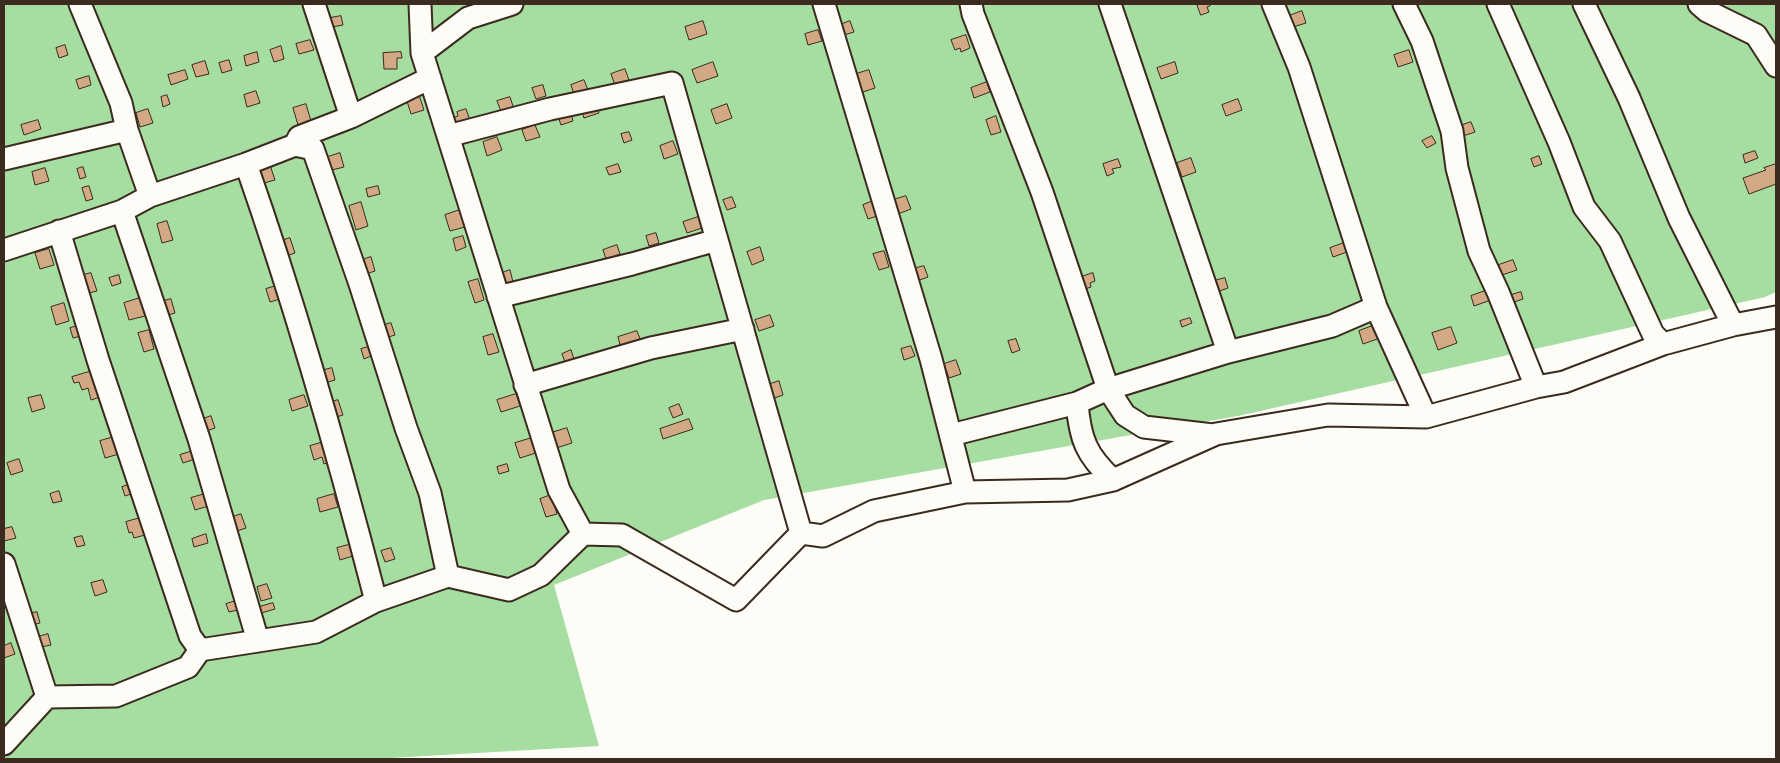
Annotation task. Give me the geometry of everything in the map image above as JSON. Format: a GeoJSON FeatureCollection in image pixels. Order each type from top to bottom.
{"type":"FeatureCollection","features":[{"type":"Feature","properties":{"kind":"lane"},"geometry":{"type":"LineString","coordinates":[[80,4],[121,103],[127,130],[150,196]]}},
{"type":"Feature","properties":{"kind":"lane"},"geometry":{"type":"LineString","coordinates":[[314,4],[351,117]]}},
{"type":"Feature","properties":{"kind":"lane"},"geometry":{"type":"LineString","coordinates":[[420,4],[422,53],[559,490],[584,534]]}},
{"type":"Feature","properties":{"kind":"lane"},"geometry":{"type":"LineString","coordinates":[[422,53],[468,18],[512,4]]}},
{"type":"Feature","properties":{"kind":"lane"},"geometry":{"type":"LineString","coordinates":[[824,4],[931,359],[965,492]]}},
{"type":"Feature","properties":{"kind":"lane"},"geometry":{"type":"LineString","coordinates":[[971,4],[972,14],[1042,192],[1108,389],[1125,415],[1144,427],[1214,436]]}},
{"type":"Feature","properties":{"kind":"lane"},"geometry":{"type":"LineString","coordinates":[[1110,4],[1228,352]]}},
{"type":"Feature","properties":{"kind":"lane"},"geometry":{"type":"LineString","coordinates":[[1273,4],[1299,67],[1376,307],[1426,417]]}},
{"type":"Feature","properties":{"kind":"lane"},"geometry":{"type":"LineString","coordinates":[[1404,4],[1422,41],[1452,131],[1457,168],[1479,251],[1498,292],[1536,387]]}},
{"type":"Feature","properties":{"kind":"lane"},"geometry":{"type":"LineString","coordinates":[[1498,4],[1559,142],[1584,207],[1610,241],[1654,334],[1664,344]]}},
{"type":"Feature","properties":{"kind":"lane"},"geometry":{"type":"LineString","coordinates":[[1584,4],[1629,98],[1679,218],[1732,325]]}},
{"type":"Feature","properties":{"kind":"lane"},"geometry":{"type":"LineString","coordinates":[[1699,4],[1707,11],[1756,35],[1776,66]]}},
{"type":"Feature","properties":{"kind":"lane"},"geometry":{"type":"LineString","coordinates":[[4,250],[122,211],[150,196],[246,164],[295,144],[299,137],[351,117],[430,78]]}},
{"type":"Feature","properties":{"kind":"lane"},"geometry":{"type":"LineString","coordinates":[[448,136],[550,109],[672,83],[801,533]]}},
{"type":"Feature","properties":{"kind":"lane"},"geometry":{"type":"LineString","coordinates":[[4,159],[127,130]]}},
{"type":"Feature","properties":{"kind":"lane"},"geometry":{"type":"LineString","coordinates":[[295,144],[313,150],[348,248],[406,428],[430,493],[448,576]]}},
{"type":"Feature","properties":{"kind":"lane"},"geometry":{"type":"LineString","coordinates":[[246,164],[271,237],[356,524],[376,601]]}},
{"type":"Feature","properties":{"kind":"lane"},"geometry":{"type":"LineString","coordinates":[[122,211],[199,439],[258,641]]}},
{"type":"Feature","properties":{"kind":"lane"},"geometry":{"type":"LineString","coordinates":[[59,231],[98,360],[186,627],[200,650]]}},
{"type":"Feature","properties":{"kind":"lane"},"geometry":{"type":"LineString","coordinates":[[498,298],[717,240]]}},
{"type":"Feature","properties":{"kind":"lane"},"geometry":{"type":"LineString","coordinates":[[951,435],[1077,403],[1108,389],[1228,352],[1332,326],[1376,307]]}},
{"type":"Feature","properties":{"kind":"lane"},"geometry":{"type":"LineString","coordinates":[[801,533],[822,536],[874,512],[965,492],[1068,490],[1113,480],[1214,436],[1328,415],[1426,417],[1536,387],[1564,382],[1664,344],[1732,325],[1776,317]]}},
{"type":"Feature","properties":{"kind":"lane"},"geometry":{"type":"LineString","coordinates":[[526,385],[651,348],[743,330]]}},
{"type":"Feature","properties":{"kind":"lane"},"geometry":{"type":"LineString","coordinates":[[1077,403],[1079,428],[1094,462],[1113,480]]}},
{"type":"Feature","properties":{"kind":"lane"},"geometry":{"type":"LineString","coordinates":[[4,744],[47,697],[116,696],[188,667],[200,650],[316,632],[376,601],[448,576],[508,590],[542,575],[584,534],[622,535],[736,600],[801,533]]}},
{"type":"Feature","properties":{"kind":"lane"},"geometry":{"type":"LineString","coordinates":[[4,564],[47,697]]}},
{"type":"Feature","properties":{"kind":"green space"},"geometry":{"type":"Polygon","coordinates":[[[4,4],[1776,4],[1776,292],[1765,297],[1238,416],[764,500],[554,585],[599,746],[373,759],[4,759],[4,4]]]}},
{"type":"Feature","properties":{"kind":"building"},"geometry":{"type":"Polygon","coordinates":[[[1197,4],[1210,4],[1207,7],[1209,12],[1201,15],[1197,4]]]}},
{"type":"Feature","properties":{"kind":"building"},"geometry":{"type":"Polygon","coordinates":[[[1302,11],[1306,23],[1293,27],[1289,16],[1302,11]]]}},
{"type":"Feature","properties":{"kind":"building"},"geometry":{"type":"Polygon","coordinates":[[[341,16],[343,25],[327,28],[325,19],[341,16]]]}},
{"type":"Feature","properties":{"kind":"building"},"geometry":{"type":"Polygon","coordinates":[[[703,21],[707,34],[689,40],[685,27],[703,21]]]}},
{"type":"Feature","properties":{"kind":"building"},"geometry":{"type":"Polygon","coordinates":[[[850,21],[854,32],[844,35],[840,25],[850,21]]]}},
{"type":"Feature","properties":{"kind":"building"},"geometry":{"type":"Polygon","coordinates":[[[818,30],[822,41],[808,45],[805,34],[818,30]]]}},
{"type":"Feature","properties":{"kind":"building"},"geometry":{"type":"Polygon","coordinates":[[[966,35],[970,48],[961,52],[960,48],[955,50],[951,40],[966,35]]]}},
{"type":"Feature","properties":{"kind":"building"},"geometry":{"type":"Polygon","coordinates":[[[310,40],[314,50],[299,54],[296,44],[310,40]]]}},
{"type":"Feature","properties":{"kind":"building"},"geometry":{"type":"Polygon","coordinates":[[[65,45],[68,55],[59,58],[56,48],[65,45]]]}},
{"type":"Feature","properties":{"kind":"building"},"geometry":{"type":"Polygon","coordinates":[[[281,46],[284,59],[274,62],[270,50],[281,46]]]}},
{"type":"Feature","properties":{"kind":"building"},"geometry":{"type":"Polygon","coordinates":[[[1409,50],[1413,62],[1398,67],[1394,55],[1409,50]]]}},
{"type":"Feature","properties":{"kind":"building"},"geometry":{"type":"Polygon","coordinates":[[[257,52],[259,62],[246,66],[244,56],[257,52]]]}},
{"type":"Feature","properties":{"kind":"building"},"geometry":{"type":"Polygon","coordinates":[[[401,52],[402,58],[397,58],[397,69],[384,69],[383,53],[401,52]]]}},
{"type":"Feature","properties":{"kind":"building"},"geometry":{"type":"Polygon","coordinates":[[[229,60],[232,70],[222,73],[219,63],[229,60]]]}},
{"type":"Feature","properties":{"kind":"building"},"geometry":{"type":"Polygon","coordinates":[[[205,61],[209,74],[196,77],[192,65],[205,61]]]}},
{"type":"Feature","properties":{"kind":"building"},"geometry":{"type":"Polygon","coordinates":[[[713,62],[718,76],[697,83],[692,70],[713,62]]]}},
{"type":"Feature","properties":{"kind":"building"},"geometry":{"type":"Polygon","coordinates":[[[1175,62],[1178,73],[1161,79],[1157,68],[1175,62]]]}},
{"type":"Feature","properties":{"kind":"building"},"geometry":{"type":"Polygon","coordinates":[[[625,69],[629,80],[615,85],[611,74],[625,69]]]}},
{"type":"Feature","properties":{"kind":"building"},"geometry":{"type":"Polygon","coordinates":[[[185,70],[188,79],[171,85],[168,75],[185,70]]]}},
{"type":"Feature","properties":{"kind":"building"},"geometry":{"type":"Polygon","coordinates":[[[869,70],[875,88],[860,93],[853,75],[869,70]]]}},
{"type":"Feature","properties":{"kind":"building"},"geometry":{"type":"Polygon","coordinates":[[[89,76],[91,85],[79,89],[76,80],[89,76]]]}},
{"type":"Feature","properties":{"kind":"building"},"geometry":{"type":"Polygon","coordinates":[[[584,80],[588,90],[574,94],[571,85],[584,80]]]}},
{"type":"Feature","properties":{"kind":"building"},"geometry":{"type":"Polygon","coordinates":[[[987,82],[990,92],[974,98],[971,88],[987,82]]]}},
{"type":"Feature","properties":{"kind":"building"},"geometry":{"type":"Polygon","coordinates":[[[543,85],[546,96],[536,99],[532,88],[543,85]]]}},
{"type":"Feature","properties":{"kind":"building"},"geometry":{"type":"Polygon","coordinates":[[[256,91],[260,103],[247,107],[244,95],[256,91]]]}},
{"type":"Feature","properties":{"kind":"building"},"geometry":{"type":"Polygon","coordinates":[[[167,95],[170,104],[163,107],[161,97],[167,95]]]}},
{"type":"Feature","properties":{"kind":"building"},"geometry":{"type":"Polygon","coordinates":[[[419,95],[424,110],[411,114],[406,98],[419,95]]]}},
{"type":"Feature","properties":{"kind":"building"},"geometry":{"type":"Polygon","coordinates":[[[510,97],[514,109],[502,114],[497,101],[510,97]]]}},
{"type":"Feature","properties":{"kind":"building"},"geometry":{"type":"Polygon","coordinates":[[[1238,99],[1242,110],[1226,116],[1222,105],[1238,99]]]}},
{"type":"Feature","properties":{"kind":"building"},"geometry":{"type":"Polygon","coordinates":[[[596,103],[599,113],[584,118],[581,109],[596,103]]]}},
{"type":"Feature","properties":{"kind":"building"},"geometry":{"type":"Polygon","coordinates":[[[306,104],[311,121],[298,125],[293,108],[306,104]]]}},
{"type":"Feature","properties":{"kind":"building"},"geometry":{"type":"Polygon","coordinates":[[[727,104],[732,118],[716,124],[711,110],[727,104]]]}},
{"type":"Feature","properties":{"kind":"building"},"geometry":{"type":"Polygon","coordinates":[[[148,109],[153,123],[140,127],[136,113],[148,109]]]}},
{"type":"Feature","properties":{"kind":"building"},"geometry":{"type":"Polygon","coordinates":[[[466,109],[470,120],[455,125],[452,118],[458,116],[457,112],[466,109]]]}},
{"type":"Feature","properties":{"kind":"building"},"geometry":{"type":"Polygon","coordinates":[[[570,111],[573,121],[561,125],[558,116],[570,111]]]}},
{"type":"Feature","properties":{"kind":"building"},"geometry":{"type":"Polygon","coordinates":[[[996,116],[1001,132],[991,135],[986,120],[996,116]]]}},
{"type":"Feature","properties":{"kind":"building"},"geometry":{"type":"Polygon","coordinates":[[[38,120],[41,129],[24,135],[21,125],[38,120]]]}},
{"type":"Feature","properties":{"kind":"building"},"geometry":{"type":"Polygon","coordinates":[[[1471,122],[1475,132],[1463,136],[1460,126],[1471,122]]]}},
{"type":"Feature","properties":{"kind":"building"},"geometry":{"type":"Polygon","coordinates":[[[535,125],[540,137],[526,141],[522,130],[535,125]]]}},
{"type":"Feature","properties":{"kind":"building"},"geometry":{"type":"Polygon","coordinates":[[[629,132],[632,140],[624,143],[621,134],[629,132]]]}},
{"type":"Feature","properties":{"kind":"building"},"geometry":{"type":"Polygon","coordinates":[[[1432,136],[1436,143],[1427,148],[1422,141],[1432,136]]]}},
{"type":"Feature","properties":{"kind":"building"},"geometry":{"type":"Polygon","coordinates":[[[497,137],[502,150],[487,156],[483,142],[497,137]]]}},
{"type":"Feature","properties":{"kind":"building"},"geometry":{"type":"Polygon","coordinates":[[[673,141],[678,154],[664,159],[660,146],[673,141]]]}},
{"type":"Feature","properties":{"kind":"building"},"geometry":{"type":"Polygon","coordinates":[[[1755,151],[1758,158],[1745,163],[1743,155],[1755,151]]]}},
{"type":"Feature","properties":{"kind":"building"},"geometry":{"type":"Polygon","coordinates":[[[340,153],[344,167],[332,170],[328,157],[340,153]]]}},
{"type":"Feature","properties":{"kind":"building"},"geometry":{"type":"Polygon","coordinates":[[[1539,156],[1542,164],[1534,167],[1531,159],[1539,156]]]}},
{"type":"Feature","properties":{"kind":"building"},"geometry":{"type":"Polygon","coordinates":[[[1191,158],[1196,172],[1182,177],[1177,163],[1191,158]]]}},
{"type":"Feature","properties":{"kind":"building"},"geometry":{"type":"Polygon","coordinates":[[[1118,159],[1121,167],[1112,169],[1114,173],[1107,176],[1103,164],[1118,159]]]}},
{"type":"Feature","properties":{"kind":"building"},"geometry":{"type":"Polygon","coordinates":[[[618,164],[621,172],[609,175],[606,168],[618,164]]]}},
{"type":"Feature","properties":{"kind":"building"},"geometry":{"type":"Polygon","coordinates":[[[1776,164],[1776,184],[1749,194],[1743,178],[1766,170],[1764,168],[1776,164]]]}},
{"type":"Feature","properties":{"kind":"building"},"geometry":{"type":"Polygon","coordinates":[[[270,165],[275,180],[264,183],[259,168],[270,165]]]}},
{"type":"Feature","properties":{"kind":"building"},"geometry":{"type":"Polygon","coordinates":[[[83,167],[86,177],[80,179],[77,169],[83,167]]]}},
{"type":"Feature","properties":{"kind":"building"},"geometry":{"type":"Polygon","coordinates":[[[45,168],[49,181],[35,185],[32,172],[45,168]]]}},
{"type":"Feature","properties":{"kind":"building"},"geometry":{"type":"Polygon","coordinates":[[[89,186],[93,199],[86,201],[82,188],[89,186]]]}},
{"type":"Feature","properties":{"kind":"building"},"geometry":{"type":"Polygon","coordinates":[[[378,186],[380,194],[368,197],[366,189],[378,186]]]}},
{"type":"Feature","properties":{"kind":"building"},"geometry":{"type":"Polygon","coordinates":[[[906,196],[911,209],[898,214],[893,200],[906,196]]]}},
{"type":"Feature","properties":{"kind":"building"},"geometry":{"type":"Polygon","coordinates":[[[732,197],[736,207],[727,210],[723,200],[732,197]]]}},
{"type":"Feature","properties":{"kind":"building"},"geometry":{"type":"Polygon","coordinates":[[[878,199],[883,214],[868,219],[863,205],[878,199]]]}},
{"type":"Feature","properties":{"kind":"building"},"geometry":{"type":"Polygon","coordinates":[[[361,202],[368,226],[356,230],[349,206],[361,202]]]}},
{"type":"Feature","properties":{"kind":"building"},"geometry":{"type":"Polygon","coordinates":[[[460,210],[465,227],[450,231],[445,215],[460,210]]]}},
{"type":"Feature","properties":{"kind":"building"},"geometry":{"type":"Polygon","coordinates":[[[698,217],[702,228],[687,233],[683,222],[698,217]]]}},
{"type":"Feature","properties":{"kind":"building"},"geometry":{"type":"Polygon","coordinates":[[[167,221],[173,240],[162,243],[157,224],[167,221]]]}},
{"type":"Feature","properties":{"kind":"building"},"geometry":{"type":"Polygon","coordinates":[[[656,233],[659,243],[649,246],[646,236],[656,233]]]}},
{"type":"Feature","properties":{"kind":"building"},"geometry":{"type":"Polygon","coordinates":[[[463,236],[466,247],[456,251],[453,239],[463,236]]]}},
{"type":"Feature","properties":{"kind":"building"},"geometry":{"type":"Polygon","coordinates":[[[290,238],[295,253],[283,257],[278,242],[290,238]]]}},
{"type":"Feature","properties":{"kind":"building"},"geometry":{"type":"Polygon","coordinates":[[[1344,243],[1347,252],[1333,257],[1330,248],[1344,243]]]}},
{"type":"Feature","properties":{"kind":"building"},"geometry":{"type":"Polygon","coordinates":[[[617,245],[620,254],[606,259],[603,250],[617,245]]]}},
{"type":"Feature","properties":{"kind":"building"},"geometry":{"type":"Polygon","coordinates":[[[760,247],[764,260],[752,265],[747,252],[760,247]]]}},
{"type":"Feature","properties":{"kind":"building"},"geometry":{"type":"Polygon","coordinates":[[[49,249],[54,265],[40,269],[35,253],[49,249]]]}},
{"type":"Feature","properties":{"kind":"building"},"geometry":{"type":"Polygon","coordinates":[[[884,251],[889,267],[879,270],[873,254],[884,251]]]}},
{"type":"Feature","properties":{"kind":"building"},"geometry":{"type":"Polygon","coordinates":[[[371,257],[375,271],[363,275],[359,261],[371,257]]]}},
{"type":"Feature","properties":{"kind":"building"},"geometry":{"type":"Polygon","coordinates":[[[1513,260],[1517,270],[1499,276],[1496,266],[1513,260]]]}},
{"type":"Feature","properties":{"kind":"building"},"geometry":{"type":"Polygon","coordinates":[[[924,266],[928,277],[917,281],[913,269],[924,266]]]}},
{"type":"Feature","properties":{"kind":"building"},"geometry":{"type":"Polygon","coordinates":[[[510,270],[513,282],[498,287],[494,276],[510,270]]]}},
{"type":"Feature","properties":{"kind":"building"},"geometry":{"type":"Polygon","coordinates":[[[91,273],[97,291],[85,294],[80,276],[91,273]]]}},
{"type":"Feature","properties":{"kind":"building"},"geometry":{"type":"Polygon","coordinates":[[[1093,273],[1095,281],[1090,283],[1091,287],[1079,291],[1075,279],[1093,273]]]}},
{"type":"Feature","properties":{"kind":"building"},"geometry":{"type":"Polygon","coordinates":[[[119,275],[121,283],[112,286],[109,278],[119,275]]]}},
{"type":"Feature","properties":{"kind":"building"},"geometry":{"type":"Polygon","coordinates":[[[1225,278],[1228,288],[1217,292],[1214,281],[1225,278]]]}},
{"type":"Feature","properties":{"kind":"building"},"geometry":{"type":"Polygon","coordinates":[[[478,279],[484,300],[475,303],[468,282],[478,279]]]}},
{"type":"Feature","properties":{"kind":"building"},"geometry":{"type":"Polygon","coordinates":[[[276,286],[280,299],[270,302],[266,289],[276,286]]]}},
{"type":"Feature","properties":{"kind":"building"},"geometry":{"type":"Polygon","coordinates":[[[1488,290],[1491,300],[1474,306],[1471,296],[1488,290]]]}},
{"type":"Feature","properties":{"kind":"building"},"geometry":{"type":"Polygon","coordinates":[[[1521,292],[1523,299],[1508,304],[1505,297],[1521,292]]]}},
{"type":"Feature","properties":{"kind":"building"},"geometry":{"type":"Polygon","coordinates":[[[140,298],[145,316],[129,320],[124,303],[140,298]]]}},
{"type":"Feature","properties":{"kind":"building"},"geometry":{"type":"Polygon","coordinates":[[[171,299],[175,313],[161,317],[157,303],[171,299]]]}},
{"type":"Feature","properties":{"kind":"building"},"geometry":{"type":"Polygon","coordinates":[[[64,303],[69,321],[56,325],[51,307],[64,303]]]}},
{"type":"Feature","properties":{"kind":"building"},"geometry":{"type":"Polygon","coordinates":[[[770,315],[774,326],[759,331],[755,320],[770,315]]]}},
{"type":"Feature","properties":{"kind":"building"},"geometry":{"type":"Polygon","coordinates":[[[1190,318],[1192,323],[1182,327],[1180,321],[1190,318]]]}},
{"type":"Feature","properties":{"kind":"building"},"geometry":{"type":"Polygon","coordinates":[[[391,323],[395,335],[382,339],[378,327],[391,323]]]}},
{"type":"Feature","properties":{"kind":"building"},"geometry":{"type":"Polygon","coordinates":[[[1375,325],[1380,338],[1363,344],[1359,331],[1375,325]]]}},
{"type":"Feature","properties":{"kind":"building"},"geometry":{"type":"Polygon","coordinates":[[[78,326],[81,336],[73,338],[70,328],[78,326]]]}},
{"type":"Feature","properties":{"kind":"building"},"geometry":{"type":"Polygon","coordinates":[[[1451,327],[1457,343],[1438,350],[1432,333],[1451,327]]]}},
{"type":"Feature","properties":{"kind":"building"},"geometry":{"type":"Polygon","coordinates":[[[149,330],[154,349],[144,352],[138,333],[149,330]]]}},
{"type":"Feature","properties":{"kind":"building"},"geometry":{"type":"Polygon","coordinates":[[[637,331],[641,341],[621,348],[618,337],[637,331]]]}},
{"type":"Feature","properties":{"kind":"building"},"geometry":{"type":"Polygon","coordinates":[[[493,334],[499,352],[488,355],[483,337],[493,334]]]}},
{"type":"Feature","properties":{"kind":"building"},"geometry":{"type":"Polygon","coordinates":[[[1016,339],[1020,350],[1012,353],[1008,341],[1016,339]]]}},
{"type":"Feature","properties":{"kind":"building"},"geometry":{"type":"Polygon","coordinates":[[[911,346],[915,356],[904,360],[901,349],[911,346]]]}},
{"type":"Feature","properties":{"kind":"building"},"geometry":{"type":"Polygon","coordinates":[[[368,347],[371,356],[364,359],[361,349],[368,347]]]}},
{"type":"Feature","properties":{"kind":"building"},"geometry":{"type":"Polygon","coordinates":[[[571,350],[574,359],[565,362],[562,354],[571,350]]]}},
{"type":"Feature","properties":{"kind":"building"},"geometry":{"type":"Polygon","coordinates":[[[956,360],[961,374],[949,378],[944,364],[956,360]]]}},
{"type":"Feature","properties":{"kind":"building"},"geometry":{"type":"Polygon","coordinates":[[[332,368],[335,380],[321,384],[317,372],[332,368]]]}},
{"type":"Feature","properties":{"kind":"building"},"geometry":{"type":"Polygon","coordinates":[[[92,371],[100,397],[91,400],[88,388],[82,390],[79,382],[74,383],[72,377],[92,371]]]}},
{"type":"Feature","properties":{"kind":"building"},"geometry":{"type":"Polygon","coordinates":[[[779,381],[783,395],[766,401],[762,387],[779,381]]]}},
{"type":"Feature","properties":{"kind":"building"},"geometry":{"type":"Polygon","coordinates":[[[516,394],[520,406],[501,412],[497,400],[516,394]]]}},
{"type":"Feature","properties":{"kind":"building"},"geometry":{"type":"Polygon","coordinates":[[[41,395],[45,408],[32,412],[28,398],[41,395]]]}},
{"type":"Feature","properties":{"kind":"building"},"geometry":{"type":"Polygon","coordinates":[[[304,395],[308,406],[292,411],[289,400],[304,395]]]}},
{"type":"Feature","properties":{"kind":"building"},"geometry":{"type":"Polygon","coordinates":[[[338,400],[343,415],[330,419],[325,404],[338,400]]]}},
{"type":"Feature","properties":{"kind":"building"},"geometry":{"type":"Polygon","coordinates":[[[679,404],[683,414],[673,418],[669,408],[679,404]]]}},
{"type":"Feature","properties":{"kind":"building"},"geometry":{"type":"Polygon","coordinates":[[[211,416],[215,428],[201,433],[198,421],[211,416]]]}},
{"type":"Feature","properties":{"kind":"building"},"geometry":{"type":"Polygon","coordinates":[[[689,419],[693,429],[663,439],[660,429],[689,419]]]}},
{"type":"Feature","properties":{"kind":"building"},"geometry":{"type":"Polygon","coordinates":[[[567,428],[572,443],[556,448],[551,433],[567,428]]]}},
{"type":"Feature","properties":{"kind":"building"},"geometry":{"type":"Polygon","coordinates":[[[114,437],[119,454],[105,458],[100,441],[114,437]]]}},
{"type":"Feature","properties":{"kind":"building"},"geometry":{"type":"Polygon","coordinates":[[[532,438],[536,453],[520,458],[515,443],[532,438]]]}},
{"type":"Feature","properties":{"kind":"building"},"geometry":{"type":"Polygon","coordinates":[[[327,441],[333,461],[324,464],[322,457],[314,460],[310,446],[327,441]]]}},
{"type":"Feature","properties":{"kind":"building"},"geometry":{"type":"Polygon","coordinates":[[[193,451],[195,459],[183,463],[180,455],[193,451]]]}},
{"type":"Feature","properties":{"kind":"building"},"geometry":{"type":"Polygon","coordinates":[[[19,459],[23,471],[11,475],[7,463],[19,459]]]}},
{"type":"Feature","properties":{"kind":"building"},"geometry":{"type":"Polygon","coordinates":[[[507,464],[509,471],[499,474],[497,467],[507,464]]]}},
{"type":"Feature","properties":{"kind":"building"},"geometry":{"type":"Polygon","coordinates":[[[132,484],[134,493],[125,496],[122,487],[132,484]]]}},
{"type":"Feature","properties":{"kind":"building"},"geometry":{"type":"Polygon","coordinates":[[[59,491],[62,501],[53,503],[50,494],[59,491]]]}},
{"type":"Feature","properties":{"kind":"building"},"geometry":{"type":"Polygon","coordinates":[[[208,493],[212,505],[195,510],[191,498],[208,493]]]}},
{"type":"Feature","properties":{"kind":"building"},"geometry":{"type":"Polygon","coordinates":[[[334,494],[338,507],[320,512],[317,499],[334,494]]]}},
{"type":"Feature","properties":{"kind":"building"},"geometry":{"type":"Polygon","coordinates":[[[551,495],[557,514],[546,517],[540,499],[551,495]]]}},
{"type":"Feature","properties":{"kind":"building"},"geometry":{"type":"Polygon","coordinates":[[[241,514],[246,528],[234,532],[230,518],[241,514]]]}},
{"type":"Feature","properties":{"kind":"building"},"geometry":{"type":"Polygon","coordinates":[[[140,518],[145,535],[134,538],[132,532],[129,533],[126,522],[140,518]]]}},
{"type":"Feature","properties":{"kind":"building"},"geometry":{"type":"Polygon","coordinates":[[[12,527],[16,538],[4,541],[4,529],[12,527]]]}},
{"type":"Feature","properties":{"kind":"building"},"geometry":{"type":"Polygon","coordinates":[[[206,534],[208,543],[194,547],[192,539],[206,534]]]}},
{"type":"Feature","properties":{"kind":"building"},"geometry":{"type":"Polygon","coordinates":[[[82,536],[85,545],[77,547],[74,538],[82,536]]]}},
{"type":"Feature","properties":{"kind":"building"},"geometry":{"type":"Polygon","coordinates":[[[352,544],[356,555],[340,560],[337,548],[352,544]]]}},
{"type":"Feature","properties":{"kind":"building"},"geometry":{"type":"Polygon","coordinates":[[[391,548],[395,559],[385,562],[381,551],[391,548]]]}},
{"type":"Feature","properties":{"kind":"building"},"geometry":{"type":"Polygon","coordinates":[[[103,580],[107,592],[95,596],[91,583],[103,580]]]}},
{"type":"Feature","properties":{"kind":"building"},"geometry":{"type":"Polygon","coordinates":[[[267,584],[272,598],[261,601],[257,587],[267,584]]]}},
{"type":"Feature","properties":{"kind":"building"},"geometry":{"type":"Polygon","coordinates":[[[239,600],[242,609],[229,612],[226,604],[239,600]]]}},
{"type":"Feature","properties":{"kind":"building"},"geometry":{"type":"Polygon","coordinates":[[[273,603],[275,609],[258,614],[256,608],[273,603]]]}},
{"type":"Feature","properties":{"kind":"building"},"geometry":{"type":"Polygon","coordinates":[[[37,612],[40,623],[27,626],[24,615],[37,612]]]}},
{"type":"Feature","properties":{"kind":"building"},"geometry":{"type":"Polygon","coordinates":[[[48,634],[51,645],[41,647],[38,637],[48,634]]]}},
{"type":"Feature","properties":{"kind":"building"},"geometry":{"type":"Polygon","coordinates":[[[11,643],[15,654],[4,658],[4,646],[11,643]]]}}]}
